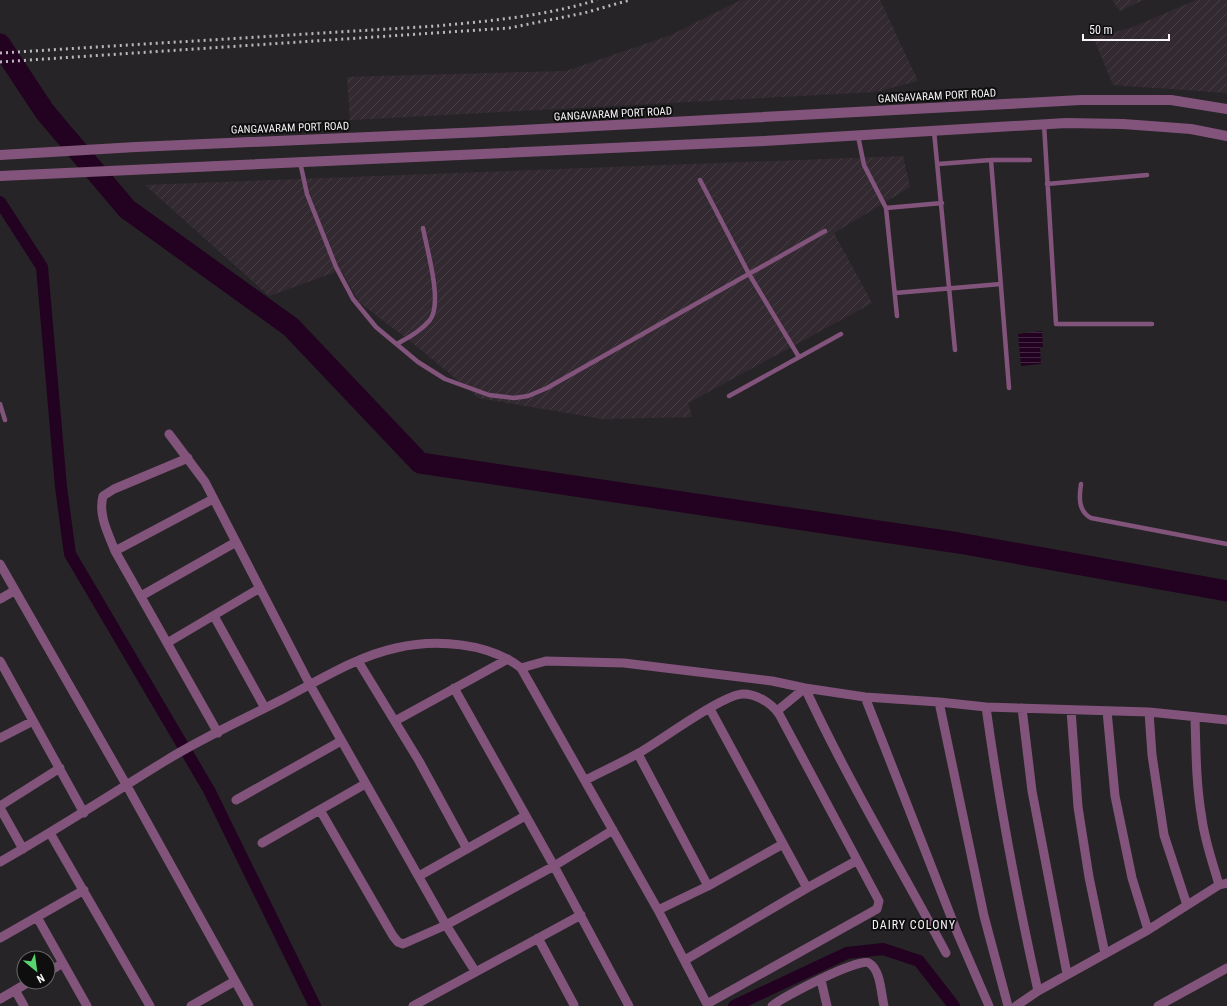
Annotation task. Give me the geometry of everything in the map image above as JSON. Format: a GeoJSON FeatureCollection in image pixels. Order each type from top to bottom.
{"type":"FeatureCollection","features":[{"type":"Feature","properties":{"kind":"street","name":"GANGAVARAM PORT ROAD"},"geometry":{"type":"LineString","coordinates":[[0,155],[136,147],[475,133],[1081,100],[1171,100],[1227,109]]}},
{"type":"Feature","properties":{"kind":"street"},"geometry":{"type":"LineString","coordinates":[[0,176],[142,168],[858,136],[1044,124],[1123,124],[1191,129],[1227,136]]}},
{"type":"Feature","properties":{"kind":"street"},"geometry":{"type":"LineString","coordinates":[[170,434],[188,458],[213,499],[310,685],[446,925],[475,971]]}},
{"type":"Feature","properties":{"kind":"street"},"geometry":{"type":"LineString","coordinates":[[188,458],[120,486],[103,496],[100,506],[105,526],[115,551],[218,733]]}},
{"type":"Feature","properties":{"kind":"street"},"geometry":{"type":"LineString","coordinates":[[115,551],[213,499]]}},
{"type":"Feature","properties":{"kind":"street"},"geometry":{"type":"LineString","coordinates":[[141,596],[236,542]]}},
{"type":"Feature","properties":{"kind":"street"},"geometry":{"type":"LineString","coordinates":[[0,564],[14,591],[127,786],[249,1006]]}},
{"type":"Feature","properties":{"kind":"street"},"geometry":{"type":"LineString","coordinates":[[168,643],[260,588]]}},
{"type":"Feature","properties":{"kind":"street"},"geometry":{"type":"LineString","coordinates":[[0,599],[14,591]]}},
{"type":"Feature","properties":{"kind":"street"},"geometry":{"type":"LineString","coordinates":[[214,616],[265,708]]}},
{"type":"Feature","properties":{"kind":"street"},"geometry":{"type":"LineString","coordinates":[[0,862],[84,813],[166,761],[265,708],[358,661],[395,648],[422,644],[477,648],[508,659],[521,668],[586,780],[658,910],[707,1005],[877,909],[879,901],[856,861],[777,711],[772,704],[760,698],[743,694],[726,699],[638,754],[586,780]]}},
{"type":"Feature","properties":{"kind":"street"},"geometry":{"type":"LineString","coordinates":[[395,720],[508,659]]}},
{"type":"Feature","properties":{"kind":"street"},"geometry":{"type":"LineString","coordinates":[[358,661],[395,720],[467,849]]}},
{"type":"Feature","properties":{"kind":"street"},"geometry":{"type":"LineString","coordinates":[[521,668],[546,661],[624,663],[772,681],[805,688],[865,697],[986,707],[1149,712],[1227,720]]}},
{"type":"Feature","properties":{"kind":"street"},"geometry":{"type":"LineString","coordinates":[[1,667],[60,768],[84,813]]}},
{"type":"Feature","properties":{"kind":"street"},"geometry":{"type":"LineString","coordinates":[[454,688],[581,915],[629,1006]]}},
{"type":"Feature","properties":{"kind":"street"},"geometry":{"type":"LineString","coordinates":[[777,711],[805,688]]}},
{"type":"Feature","properties":{"kind":"street"},"geometry":{"type":"LineString","coordinates":[[805,688],[829,740],[946,953]]}},
{"type":"Feature","properties":{"kind":"street"},"geometry":{"type":"LineString","coordinates":[[865,697],[957,932],[989,1006]]}},
{"type":"Feature","properties":{"kind":"street"},"geometry":{"type":"LineString","coordinates":[[939,702],[984,916],[1008,1006]]}},
{"type":"Feature","properties":{"kind":"street"},"geometry":{"type":"LineString","coordinates":[[986,707],[994,761],[1021,911],[1038,991]]}},
{"type":"Feature","properties":{"kind":"street"},"geometry":{"type":"LineString","coordinates":[[1022,708],[1032,791],[1067,974]]}},
{"type":"Feature","properties":{"kind":"street"},"geometry":{"type":"LineString","coordinates":[[710,709],[807,888]]}},
{"type":"Feature","properties":{"kind":"street"},"geometry":{"type":"LineString","coordinates":[[1071,710],[1078,807],[1089,877],[1105,954]]}},
{"type":"Feature","properties":{"kind":"street"},"geometry":{"type":"LineString","coordinates":[[1107,711],[1115,796],[1132,878],[1148,930]]}},
{"type":"Feature","properties":{"kind":"street"},"geometry":{"type":"LineString","coordinates":[[1149,712],[1152,755],[1164,835],[1187,905]]}},
{"type":"Feature","properties":{"kind":"street"},"geometry":{"type":"LineString","coordinates":[[1016,1006],[1038,991],[1148,930],[1223,884],[1208,850],[1202,819],[1196,769],[1196,717]]}},
{"type":"Feature","properties":{"kind":"street"},"geometry":{"type":"LineString","coordinates":[[0,738],[33,721]]}},
{"type":"Feature","properties":{"kind":"street"},"geometry":{"type":"LineString","coordinates":[[236,800],[341,740]]}},
{"type":"Feature","properties":{"kind":"street"},"geometry":{"type":"LineString","coordinates":[[638,754],[708,886]]}},
{"type":"Feature","properties":{"kind":"street"},"geometry":{"type":"LineString","coordinates":[[23,849],[0,807],[60,768]]}},
{"type":"Feature","properties":{"kind":"street"},"geometry":{"type":"LineString","coordinates":[[262,843],[365,784]]}},
{"type":"Feature","properties":{"kind":"street"},"geometry":{"type":"LineString","coordinates":[[320,810],[393,936],[398,942],[408,943],[446,925],[554,866],[613,830]]}},
{"type":"Feature","properties":{"kind":"street"},"geometry":{"type":"LineString","coordinates":[[419,876],[525,816]]}},
{"type":"Feature","properties":{"kind":"street"},"geometry":{"type":"LineString","coordinates":[[50,833],[150,1006]]}},
{"type":"Feature","properties":{"kind":"street"},"geometry":{"type":"LineString","coordinates":[[658,910],[708,886],[784,844]]}},
{"type":"Feature","properties":{"kind":"street"},"geometry":{"type":"LineString","coordinates":[[684,960],[856,861]]}},
{"type":"Feature","properties":{"kind":"street"},"geometry":{"type":"LineString","coordinates":[[0,938],[84,890]]}},
{"type":"Feature","properties":{"kind":"street"},"geometry":{"type":"LineString","coordinates":[[413,1006],[475,971],[581,915]]}},
{"type":"Feature","properties":{"kind":"street"},"geometry":{"type":"LineString","coordinates":[[37,917],[87,1006]]}},
{"type":"Feature","properties":{"kind":"street"},"geometry":{"type":"LineString","coordinates":[[538,938],[574,1005]]}},
{"type":"Feature","properties":{"kind":"street"},"geometry":{"type":"LineString","coordinates":[[775,1005],[821,980],[860,962],[868,962],[873,966],[878,975],[884,1006]]}},
{"type":"Feature","properties":{"kind":"street"},"geometry":{"type":"LineString","coordinates":[[56,967],[63,963]]}},
{"type":"Feature","properties":{"kind":"street"},"geometry":{"type":"LineString","coordinates":[[1158,1006],[1227,968]]}},
{"type":"Feature","properties":{"kind":"street"},"geometry":{"type":"LineString","coordinates":[[821,980],[827,1006]]}},
{"type":"Feature","properties":{"kind":"street"},"geometry":{"type":"LineString","coordinates":[[191,1006],[235,981]]}},
{"type":"Feature","properties":{"kind":"street"},"geometry":{"type":"LineString","coordinates":[[0,999],[15,990],[24,1006]]}},
{"type":"Feature","properties":{"kind":"lane"},"geometry":{"type":"LineString","coordinates":[[1044,124],[1056,324],[1152,324]]}},
{"type":"Feature","properties":{"kind":"lane"},"geometry":{"type":"LineString","coordinates":[[934,131],[955,350]]}},
{"type":"Feature","properties":{"kind":"lane"},"geometry":{"type":"LineString","coordinates":[[858,136],[864,165],[886,208],[897,316]]}},
{"type":"Feature","properties":{"kind":"lane"},"geometry":{"type":"LineString","coordinates":[[938,164],[991,160],[1030,160]]}},
{"type":"Feature","properties":{"kind":"lane"},"geometry":{"type":"LineString","coordinates":[[991,160],[1008,388]]}},
{"type":"Feature","properties":{"kind":"lane"},"geometry":{"type":"LineString","coordinates":[[300,162],[307,194],[319,228],[336,267],[353,299],[376,327],[418,362],[445,379],[489,395],[514,398],[528,396],[547,388],[825,231]]}},
{"type":"Feature","properties":{"kind":"lane"},"geometry":{"type":"LineString","coordinates":[[1047,184],[1147,175]]}},
{"type":"Feature","properties":{"kind":"lane"},"geometry":{"type":"LineString","coordinates":[[700,180],[749,274],[799,357]]}},
{"type":"Feature","properties":{"kind":"lane"},"geometry":{"type":"LineString","coordinates":[[886,208],[942,203]]}},
{"type":"Feature","properties":{"kind":"lane"},"geometry":{"type":"LineString","coordinates":[[397,344],[417,332],[431,319],[435,306],[435,293],[422,228]]}},
{"type":"Feature","properties":{"kind":"lane"},"geometry":{"type":"LineString","coordinates":[[895,293],[1001,284]]}},
{"type":"Feature","properties":{"kind":"lane"},"geometry":{"type":"LineString","coordinates":[[730,396],[841,334]]}},
{"type":"Feature","properties":{"kind":"lane"},"geometry":{"type":"LineString","coordinates":[[0,404],[6,420]]}},
{"type":"Feature","properties":{"kind":"lane"},"geometry":{"type":"LineString","coordinates":[[1081,484],[1079,498],[1081,509],[1085,515],[1091,518],[1227,544]]}},
{"type":"Feature","properties":{"kind":"shaded area"},"geometry":{"type":"Polygon","coordinates":[[[741,0],[880,0],[918,81],[875,92],[350,120],[347,77],[566,71],[671,35],[741,0]]]}},
{"type":"Feature","properties":{"kind":"shaded area"},"geometry":{"type":"Polygon","coordinates":[[[1112,0],[1143,0],[1120,11],[1112,0]]]}},
{"type":"Feature","properties":{"kind":"shaded area"},"geometry":{"type":"Polygon","coordinates":[[[1196,0],[1227,0],[1227,93],[1113,85],[1093,37],[1131,28],[1196,0]]]}},
{"type":"Feature","properties":{"kind":"shaded area"},"geometry":{"type":"Polygon","coordinates":[[[903,156],[910,187],[834,233],[872,303],[688,403],[692,417],[603,419],[479,398],[414,344],[359,302],[341,270],[269,296],[145,185],[903,156]]]}},
{"type":"Feature","properties":{"kind":"shaded area"},"geometry":{"type":"Polygon","coordinates":[[[1042,331],[1043,347],[1040,347],[1041,364],[1021,366],[1018,334],[1042,331]]]}},
{"type":"Feature","properties":{"kind":"waterway"},"geometry":{"type":"LineString","coordinates":[[0,44],[45,112],[127,209],[291,327],[420,463],[959,543],[1227,591]]}},
{"type":"Feature","properties":{"kind":"waterway"},"geometry":{"type":"LineString","coordinates":[[0,202],[42,267],[61,487],[70,554],[209,790],[315,1006]]}},
{"type":"Feature","properties":{"kind":"waterway"},"geometry":{"type":"LineString","coordinates":[[734,1006],[847,953],[883,949],[919,961],[954,1006]]}},
{"type":"Feature","properties":{"kind":"railway"},"geometry":{"type":"LineString","coordinates":[[0,53],[436,26],[497,20],[537,14],[577,6],[597,0]]}},
{"type":"Feature","properties":{"kind":"railway"},"geometry":{"type":"LineString","coordinates":[[0,62],[509,28],[584,13],[630,0]]}},
{"type":"Feature","properties":{"kind":"district","name":"DAIRY COLONY"},"geometry":{"type":"Point","coordinates":[914,925]}}]}
